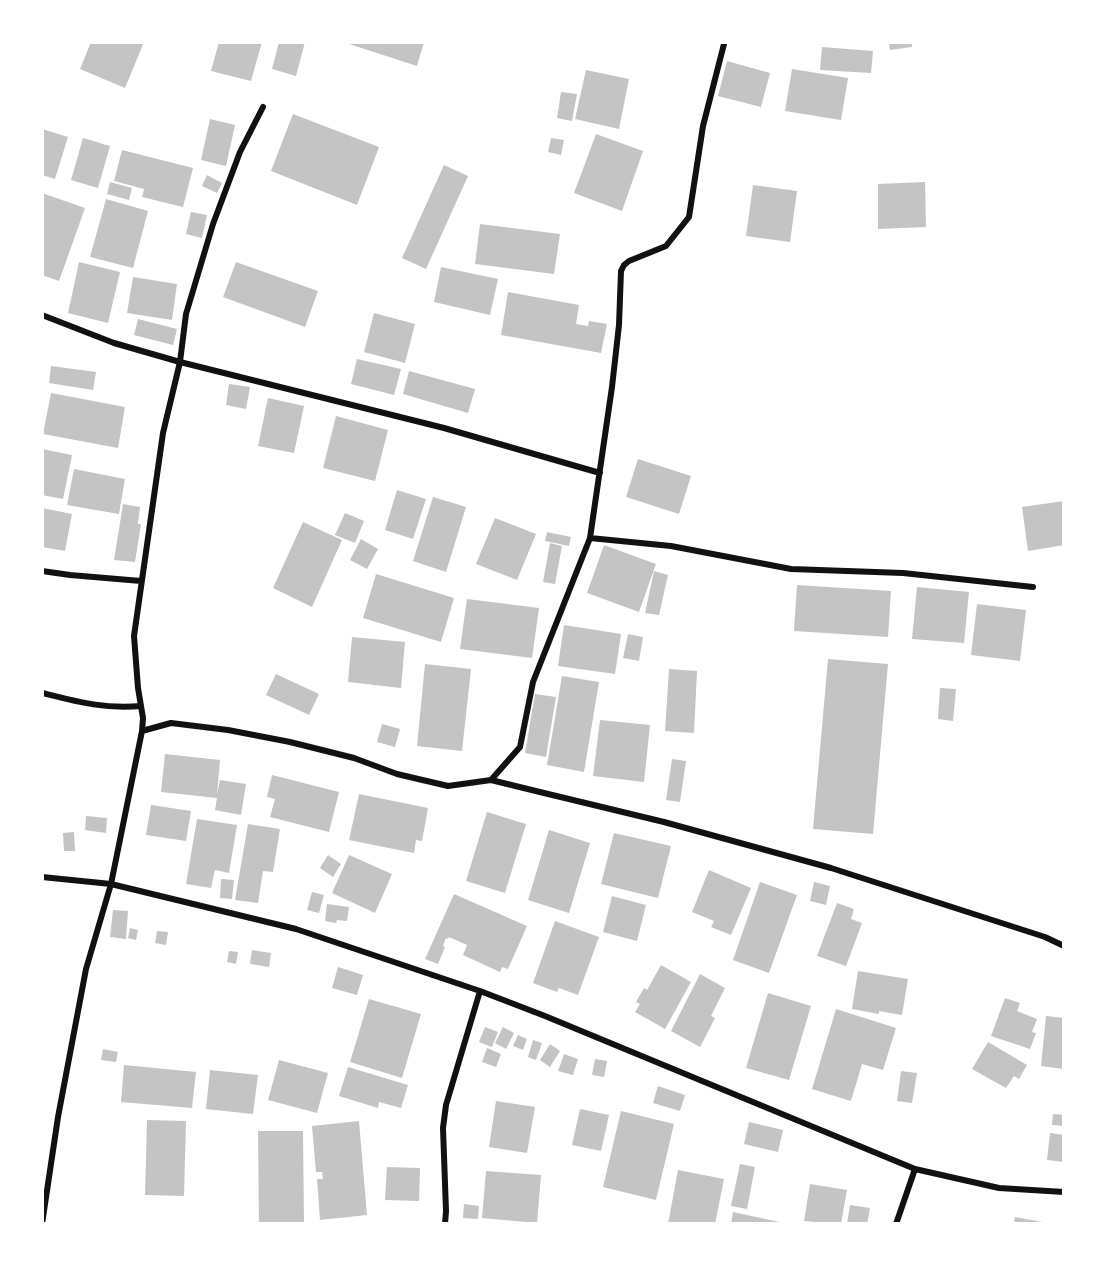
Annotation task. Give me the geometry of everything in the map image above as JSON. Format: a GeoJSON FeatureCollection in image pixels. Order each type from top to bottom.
{"type":"FeatureCollection","features":[{"type":"Feature","properties":{"kind":"street"},"geometry":{"type":"LineString","coordinates":[[491,780],[520,747],[532,682],[590,538],[618,336],[621,271],[629,261],[666,246],[689,217],[703,126],[723,43]]}},
{"type":"Feature","properties":{"kind":"street"},"geometry":{"type":"LineString","coordinates":[[42,1224],[58,1117],[86,969],[111,884],[142,730],[134,636],[163,433],[180,362],[186,314],[213,224],[240,152],[263,107]]}},
{"type":"Feature","properties":{"kind":"street"},"geometry":{"type":"LineString","coordinates":[[42,315],[114,343],[180,362],[444,428],[600,473]]}},
{"type":"Feature","properties":{"kind":"street"},"geometry":{"type":"LineString","coordinates":[[590,538],[671,546],[791,569],[903,573],[1034,587]]}},
{"type":"Feature","properties":{"kind":"street"},"geometry":{"type":"LineString","coordinates":[[42,571],[141,581]]}},
{"type":"Feature","properties":{"kind":"street"},"geometry":{"type":"LineString","coordinates":[[42,693],[91,705],[116,708],[141,705]]}},
{"type":"Feature","properties":{"kind":"street"},"geometry":{"type":"LineString","coordinates":[[142,730],[171,723],[228,730],[312,747],[354,758],[397,774],[448,786],[491,780],[664,822],[831,868],[1045,937],[1064,946]]}},
{"type":"Feature","properties":{"kind":"street"},"geometry":{"type":"LineString","coordinates":[[42,877],[111,884],[296,928],[480,991],[545,1016],[915,1169],[999,1188],[1064,1192]]}},
{"type":"Feature","properties":{"kind":"street"},"geometry":{"type":"LineString","coordinates":[[444,1224],[446,1199],[443,1128],[446,1105],[480,991]]}},
{"type":"Feature","properties":{"kind":"street"},"geometry":{"type":"LineString","coordinates":[[896,1224],[915,1169]]}},
{"type":"Feature","properties":{"kind":"building"},"geometry":{"type":"Polygon","coordinates":[[[91,42],[144,42],[125,88],[80,69],[91,42]]]}},
{"type":"Feature","properties":{"kind":"building"},"geometry":{"type":"Polygon","coordinates":[[[219,42],[262,42],[251,81],[211,71],[219,42]]]}},
{"type":"Feature","properties":{"kind":"building"},"geometry":{"type":"Polygon","coordinates":[[[279,42],[305,42],[296,76],[272,69],[279,42]]]}},
{"type":"Feature","properties":{"kind":"building"},"geometry":{"type":"Polygon","coordinates":[[[343,42],[424,42],[417,66],[343,42]]]}},
{"type":"Feature","properties":{"kind":"building"},"geometry":{"type":"Polygon","coordinates":[[[889,42],[912,42],[912,47],[890,50],[889,42]]]}},
{"type":"Feature","properties":{"kind":"building"},"geometry":{"type":"Polygon","coordinates":[[[822,47],[873,51],[871,73],[820,70],[822,47]]]}},
{"type":"Feature","properties":{"kind":"building"},"geometry":{"type":"Polygon","coordinates":[[[727,61],[770,73],[761,107],[718,96],[727,61]]]}},
{"type":"Feature","properties":{"kind":"building"},"geometry":{"type":"Polygon","coordinates":[[[792,69],[848,78],[841,120],[785,111],[792,69]]]}},
{"type":"Feature","properties":{"kind":"building"},"geometry":{"type":"Polygon","coordinates":[[[586,70],[629,79],[619,129],[575,119],[586,70]]]}},
{"type":"Feature","properties":{"kind":"building"},"geometry":{"type":"Polygon","coordinates":[[[561,92],[577,94],[572,121],[557,118],[561,92]]]}},
{"type":"Feature","properties":{"kind":"building"},"geometry":{"type":"Polygon","coordinates":[[[293,114],[379,147],[357,205],[271,171],[293,114]]]}},
{"type":"Feature","properties":{"kind":"building"},"geometry":{"type":"Polygon","coordinates":[[[210,119],[235,125],[226,166],[201,160],[210,119]]]}},
{"type":"Feature","properties":{"kind":"building"},"geometry":{"type":"Polygon","coordinates":[[[42,129],[68,137],[55,179],[42,175],[42,129]]]}},
{"type":"Feature","properties":{"kind":"building"},"geometry":{"type":"Polygon","coordinates":[[[596,134],[643,151],[622,211],[574,193],[596,134]]]}},
{"type":"Feature","properties":{"kind":"building"},"geometry":{"type":"Polygon","coordinates":[[[83,138],[110,146],[98,188],[71,180],[83,138]]]}},
{"type":"Feature","properties":{"kind":"building"},"geometry":{"type":"Polygon","coordinates":[[[551,138],[564,140],[561,155],[548,152],[551,138]]]}},
{"type":"Feature","properties":{"kind":"building"},"geometry":{"type":"Polygon","coordinates":[[[122,150],[193,168],[183,207],[142,197],[144,189],[114,181],[122,150]]]}},
{"type":"Feature","properties":{"kind":"building"},"geometry":{"type":"Polygon","coordinates":[[[444,165],[468,176],[426,269],[402,258],[444,165]]]}},
{"type":"Feature","properties":{"kind":"building"},"geometry":{"type":"Polygon","coordinates":[[[207,175],[222,183],[217,193],[202,186],[207,175]]]}},
{"type":"Feature","properties":{"kind":"building"},"geometry":{"type":"Polygon","coordinates":[[[110,182],[132,188],[129,200],[107,194],[110,182]]]}},
{"type":"Feature","properties":{"kind":"building"},"geometry":{"type":"Polygon","coordinates":[[[925,182],[926,227],[878,229],[878,184],[925,182]]]}},
{"type":"Feature","properties":{"kind":"building"},"geometry":{"type":"Polygon","coordinates":[[[753,185],[797,191],[790,242],[746,236],[753,185]]]}},
{"type":"Feature","properties":{"kind":"building"},"geometry":{"type":"Polygon","coordinates":[[[42,193],[85,208],[59,281],[42,275],[42,193]]]}},
{"type":"Feature","properties":{"kind":"building"},"geometry":{"type":"Polygon","coordinates":[[[106,199],[148,211],[133,268],[90,257],[106,199]]]}},
{"type":"Feature","properties":{"kind":"building"},"geometry":{"type":"Polygon","coordinates":[[[191,212],[207,215],[202,238],[186,234],[191,212]]]}},
{"type":"Feature","properties":{"kind":"building"},"geometry":{"type":"Polygon","coordinates":[[[480,224],[560,234],[554,274],[475,264],[480,224]]]}},
{"type":"Feature","properties":{"kind":"building"},"geometry":{"type":"Polygon","coordinates":[[[79,262],[120,272],[108,323],[68,313],[79,262]]]}},
{"type":"Feature","properties":{"kind":"building"},"geometry":{"type":"Polygon","coordinates":[[[236,262],[318,291],[305,327],[223,297],[236,262]]]}},
{"type":"Feature","properties":{"kind":"building"},"geometry":{"type":"Polygon","coordinates":[[[441,267],[498,279],[490,315],[434,302],[441,267]]]}},
{"type":"Feature","properties":{"kind":"building"},"geometry":{"type":"Polygon","coordinates":[[[133,277],[177,284],[172,320],[127,313],[133,277]]]}},
{"type":"Feature","properties":{"kind":"building"},"geometry":{"type":"Polygon","coordinates":[[[508,292],[579,305],[576,324],[588,326],[589,321],[607,324],[601,353],[501,335],[508,292]]]}},
{"type":"Feature","properties":{"kind":"building"},"geometry":{"type":"Polygon","coordinates":[[[374,313],[415,324],[405,363],[364,352],[374,313]]]}},
{"type":"Feature","properties":{"kind":"building"},"geometry":{"type":"Polygon","coordinates":[[[138,319],[177,329],[173,345],[134,335],[138,319]]]}},
{"type":"Feature","properties":{"kind":"building"},"geometry":{"type":"Polygon","coordinates":[[[357,359],[401,369],[394,395],[351,384],[357,359]]]}},
{"type":"Feature","properties":{"kind":"building"},"geometry":{"type":"Polygon","coordinates":[[[51,366],[96,372],[93,390],[49,383],[51,366]]]}},
{"type":"Feature","properties":{"kind":"building"},"geometry":{"type":"Polygon","coordinates":[[[409,371],[475,389],[468,413],[403,394],[409,371]]]}},
{"type":"Feature","properties":{"kind":"building"},"geometry":{"type":"Polygon","coordinates":[[[229,384],[250,387],[246,409],[226,405],[229,384]]]}},
{"type":"Feature","properties":{"kind":"building"},"geometry":{"type":"Polygon","coordinates":[[[51,393],[125,407],[118,448],[43,434],[51,393]]]}},
{"type":"Feature","properties":{"kind":"building"},"geometry":{"type":"Polygon","coordinates":[[[268,398],[304,406],[294,453],[258,446],[268,398]]]}},
{"type":"Feature","properties":{"kind":"building"},"geometry":{"type":"Polygon","coordinates":[[[336,416],[388,430],[375,481],[323,468],[336,416]]]}},
{"type":"Feature","properties":{"kind":"building"},"geometry":{"type":"Polygon","coordinates":[[[42,449],[72,455],[63,499],[42,495],[42,449]]]}},
{"type":"Feature","properties":{"kind":"building"},"geometry":{"type":"Polygon","coordinates":[[[638,459],[691,476],[679,514],[626,497],[638,459]]]}},
{"type":"Feature","properties":{"kind":"building"},"geometry":{"type":"Polygon","coordinates":[[[74,469],[125,479],[119,514],[67,505],[74,469]]]}},
{"type":"Feature","properties":{"kind":"building"},"geometry":{"type":"Polygon","coordinates":[[[397,490],[426,499],[413,539],[385,530],[397,490]]]}},
{"type":"Feature","properties":{"kind":"building"},"geometry":{"type":"Polygon","coordinates":[[[433,497],[466,507],[446,572],[413,561],[433,497]]]}},
{"type":"Feature","properties":{"kind":"building"},"geometry":{"type":"Polygon","coordinates":[[[1064,501],[1064,545],[1028,551],[1022,507],[1064,501]]]}},
{"type":"Feature","properties":{"kind":"building"},"geometry":{"type":"Polygon","coordinates":[[[123,504],[140,507],[138,524],[141,524],[135,562],[114,560],[123,504]]]}},
{"type":"Feature","properties":{"kind":"building"},"geometry":{"type":"Polygon","coordinates":[[[42,508],[72,514],[65,551],[42,547],[42,508]]]}},
{"type":"Feature","properties":{"kind":"building"},"geometry":{"type":"Polygon","coordinates":[[[345,513],[364,521],[355,543],[335,535],[345,513]]]}},
{"type":"Feature","properties":{"kind":"building"},"geometry":{"type":"Polygon","coordinates":[[[495,518],[536,534],[517,580],[476,564],[495,518]]]}},
{"type":"Feature","properties":{"kind":"building"},"geometry":{"type":"Polygon","coordinates":[[[303,522],[342,540],[312,607],[273,588],[303,522]]]}},
{"type":"Feature","properties":{"kind":"building"},"geometry":{"type":"Polygon","coordinates":[[[547,532],[571,537],[569,546],[545,541],[547,532]]]}},
{"type":"Feature","properties":{"kind":"building"},"geometry":{"type":"Polygon","coordinates":[[[361,539],[378,549],[367,569],[350,560],[361,539]]]}},
{"type":"Feature","properties":{"kind":"building"},"geometry":{"type":"Polygon","coordinates":[[[550,543],[562,546],[555,584],[543,582],[550,543]]]}},
{"type":"Feature","properties":{"kind":"building"},"geometry":{"type":"Polygon","coordinates":[[[604,545],[656,564],[639,612],[587,593],[604,545]]]}},
{"type":"Feature","properties":{"kind":"building"},"geometry":{"type":"Polygon","coordinates":[[[654,571],[668,575],[659,615],[645,613],[654,571]]]}},
{"type":"Feature","properties":{"kind":"building"},"geometry":{"type":"Polygon","coordinates":[[[376,574],[454,598],[441,642],[363,618],[376,574]]]}},
{"type":"Feature","properties":{"kind":"building"},"geometry":{"type":"Polygon","coordinates":[[[797,585],[891,591],[888,637],[794,631],[797,585]]]}},
{"type":"Feature","properties":{"kind":"building"},"geometry":{"type":"Polygon","coordinates":[[[917,587],[969,592],[964,643],[912,639],[917,587]]]}},
{"type":"Feature","properties":{"kind":"building"},"geometry":{"type":"Polygon","coordinates":[[[467,599],[539,608],[532,658],[460,649],[467,599]]]}},
{"type":"Feature","properties":{"kind":"building"},"geometry":{"type":"Polygon","coordinates":[[[977,604],[1026,610],[1020,661],[971,655],[977,604]]]}},
{"type":"Feature","properties":{"kind":"building"},"geometry":{"type":"Polygon","coordinates":[[[564,625],[621,634],[615,674],[558,666],[564,625]]]}},
{"type":"Feature","properties":{"kind":"building"},"geometry":{"type":"Polygon","coordinates":[[[628,634],[643,637],[639,661],[623,658],[628,634]]]}},
{"type":"Feature","properties":{"kind":"building"},"geometry":{"type":"Polygon","coordinates":[[[352,637],[405,642],[401,688],[348,682],[352,637]]]}},
{"type":"Feature","properties":{"kind":"building"},"geometry":{"type":"Polygon","coordinates":[[[828,659],[888,664],[873,834],[813,829],[828,659]]]}},
{"type":"Feature","properties":{"kind":"building"},"geometry":{"type":"Polygon","coordinates":[[[425,664],[471,669],[462,751],[417,746],[425,664]]]}},
{"type":"Feature","properties":{"kind":"building"},"geometry":{"type":"Polygon","coordinates":[[[669,669],[697,671],[694,733],[665,731],[669,669]]]}},
{"type":"Feature","properties":{"kind":"building"},"geometry":{"type":"Polygon","coordinates":[[[276,674],[319,694],[309,715],[266,695],[276,674]]]}},
{"type":"Feature","properties":{"kind":"building"},"geometry":{"type":"Polygon","coordinates":[[[562,676],[599,682],[584,772],[547,765],[562,676]]]}},
{"type":"Feature","properties":{"kind":"building"},"geometry":{"type":"Polygon","coordinates":[[[940,688],[956,689],[953,721],[938,719],[940,688]]]}},
{"type":"Feature","properties":{"kind":"building"},"geometry":{"type":"Polygon","coordinates":[[[535,694],[556,697],[546,757],[525,753],[535,694]]]}},
{"type":"Feature","properties":{"kind":"building"},"geometry":{"type":"Polygon","coordinates":[[[600,720],[650,725],[644,782],[593,776],[600,720]]]}},
{"type":"Feature","properties":{"kind":"building"},"geometry":{"type":"Polygon","coordinates":[[[382,724],[400,729],[395,747],[377,742],[382,724]]]}},
{"type":"Feature","properties":{"kind":"building"},"geometry":{"type":"Polygon","coordinates":[[[165,754],[220,760],[217,795],[220,780],[246,784],[241,815],[215,810],[217,798],[161,792],[165,754]]]}},
{"type":"Feature","properties":{"kind":"building"},"geometry":{"type":"Polygon","coordinates":[[[672,759],[686,761],[680,802],[666,800],[672,759]]]}},
{"type":"Feature","properties":{"kind":"building"},"geometry":{"type":"Polygon","coordinates":[[[272,775],[339,792],[329,832],[270,817],[275,799],[267,797],[272,775]]]}},
{"type":"Feature","properties":{"kind":"building"},"geometry":{"type":"Polygon","coordinates":[[[359,794],[428,808],[422,841],[416,840],[414,853],[349,840],[359,794]]]}},
{"type":"Feature","properties":{"kind":"building"},"geometry":{"type":"Polygon","coordinates":[[[151,805],[191,811],[186,841],[146,835],[151,805]]]}},
{"type":"Feature","properties":{"kind":"building"},"geometry":{"type":"Polygon","coordinates":[[[487,812],[526,824],[505,893],[466,881],[487,812]]]}},
{"type":"Feature","properties":{"kind":"building"},"geometry":{"type":"Polygon","coordinates":[[[86,816],[107,818],[106,833],[85,830],[86,816]]]}},
{"type":"Feature","properties":{"kind":"building"},"geometry":{"type":"Polygon","coordinates":[[[197,819],[237,825],[229,873],[215,870],[211,888],[186,884],[197,819]]]}},
{"type":"Feature","properties":{"kind":"building"},"geometry":{"type":"Polygon","coordinates":[[[248,824],[280,829],[273,872],[263,871],[258,903],[235,900],[248,824]]]}},
{"type":"Feature","properties":{"kind":"building"},"geometry":{"type":"Polygon","coordinates":[[[549,830],[590,843],[569,913],[528,900],[549,830]]]}},
{"type":"Feature","properties":{"kind":"building"},"geometry":{"type":"Polygon","coordinates":[[[74,832],[75,851],[64,851],[63,833],[74,832]]]}},
{"type":"Feature","properties":{"kind":"building"},"geometry":{"type":"Polygon","coordinates":[[[614,833],[671,846],[658,898],[601,884],[614,833]]]}},
{"type":"Feature","properties":{"kind":"building"},"geometry":{"type":"Polygon","coordinates":[[[328,855],[341,864],[333,877],[320,868],[328,855]]]}},
{"type":"Feature","properties":{"kind":"building"},"geometry":{"type":"Polygon","coordinates":[[[349,855],[392,874],[375,913],[332,893],[349,855]]]}},
{"type":"Feature","properties":{"kind":"building"},"geometry":{"type":"Polygon","coordinates":[[[709,870],[751,888],[731,935],[711,927],[714,921],[692,912],[709,870]]]}},
{"type":"Feature","properties":{"kind":"building"},"geometry":{"type":"Polygon","coordinates":[[[221,879],[234,880],[232,899],[220,898],[221,879]]]}},
{"type":"Feature","properties":{"kind":"building"},"geometry":{"type":"Polygon","coordinates":[[[760,882],[797,895],[769,973],[733,960],[760,882]]]}},
{"type":"Feature","properties":{"kind":"building"},"geometry":{"type":"Polygon","coordinates":[[[814,882],[830,886],[826,905],[810,901],[814,882]]]}},
{"type":"Feature","properties":{"kind":"building"},"geometry":{"type":"Polygon","coordinates":[[[312,892],[324,895],[319,913],[307,910],[312,892]]]}},
{"type":"Feature","properties":{"kind":"building"},"geometry":{"type":"Polygon","coordinates":[[[454,894],[527,926],[508,969],[502,967],[500,972],[463,955],[467,945],[449,937],[446,938],[438,964],[425,959],[454,894]]]}},
{"type":"Feature","properties":{"kind":"building"},"geometry":{"type":"Polygon","coordinates":[[[612,896],[646,905],[637,941],[603,932],[612,896]]]}},
{"type":"Feature","properties":{"kind":"building"},"geometry":{"type":"Polygon","coordinates":[[[837,903],[854,909],[851,919],[862,923],[846,966],[817,956],[837,903]]]}},
{"type":"Feature","properties":{"kind":"building"},"geometry":{"type":"Polygon","coordinates":[[[327,904],[349,907],[347,921],[337,920],[336,923],[325,921],[327,904]]]}},
{"type":"Feature","properties":{"kind":"building"},"geometry":{"type":"Polygon","coordinates":[[[113,910],[128,911],[126,939],[110,937],[113,910]]]}},
{"type":"Feature","properties":{"kind":"building"},"geometry":{"type":"Polygon","coordinates":[[[555,921],[599,937],[578,995],[559,988],[557,992],[533,983],[555,921]]]}},
{"type":"Feature","properties":{"kind":"building"},"geometry":{"type":"Polygon","coordinates":[[[130,928],[138,930],[136,940],[128,938],[130,928]]]}},
{"type":"Feature","properties":{"kind":"building"},"geometry":{"type":"Polygon","coordinates":[[[157,931],[168,932],[166,945],[155,943],[157,931]]]}},
{"type":"Feature","properties":{"kind":"building"},"geometry":{"type":"Polygon","coordinates":[[[252,950],[271,953],[269,967],[250,964],[252,950]]]}},
{"type":"Feature","properties":{"kind":"building"},"geometry":{"type":"Polygon","coordinates":[[[229,951],[238,952],[236,964],[227,962],[229,951]]]}},
{"type":"Feature","properties":{"kind":"building"},"geometry":{"type":"Polygon","coordinates":[[[661,965],[691,982],[665,1029],[635,1012],[640,1004],[636,1002],[644,988],[647,990],[661,965]]]}},
{"type":"Feature","properties":{"kind":"building"},"geometry":{"type":"Polygon","coordinates":[[[338,967],[363,975],[357,995],[332,988],[338,967]]]}},
{"type":"Feature","properties":{"kind":"building"},"geometry":{"type":"Polygon","coordinates":[[[858,971],[908,979],[902,1015],[852,1009],[858,971]]]}},
{"type":"Feature","properties":{"kind":"building"},"geometry":{"type":"Polygon","coordinates":[[[700,974],[725,988],[711,1016],[715,1018],[700,1047],[671,1031],[700,974]]]}},
{"type":"Feature","properties":{"kind":"building"},"geometry":{"type":"Polygon","coordinates":[[[768,993],[811,1006],[789,1080],[746,1068],[768,993]]]}},
{"type":"Feature","properties":{"kind":"building"},"geometry":{"type":"Polygon","coordinates":[[[1005,998],[1020,1003],[1017,1011],[1037,1019],[1032,1032],[1036,1033],[1030,1049],[991,1036],[1005,998]]]}},
{"type":"Feature","properties":{"kind":"building"},"geometry":{"type":"Polygon","coordinates":[[[369,999],[421,1014],[402,1078],[350,1062],[369,999]]]}},
{"type":"Feature","properties":{"kind":"building"},"geometry":{"type":"Polygon","coordinates":[[[836,1009],[896,1028],[883,1070],[862,1064],[851,1101],[812,1089],[836,1009]]]}},
{"type":"Feature","properties":{"kind":"building"},"geometry":{"type":"Polygon","coordinates":[[[1046,1016],[1064,1018],[1064,1069],[1041,1066],[1046,1016]]]}},
{"type":"Feature","properties":{"kind":"building"},"geometry":{"type":"Polygon","coordinates":[[[485,1027],[498,1032],[492,1047],[479,1042],[485,1027]]]}},
{"type":"Feature","properties":{"kind":"building"},"geometry":{"type":"Polygon","coordinates":[[[503,1027],[514,1033],[506,1049],[495,1043],[503,1027]]]}},
{"type":"Feature","properties":{"kind":"building"},"geometry":{"type":"Polygon","coordinates":[[[518,1035],[527,1039],[523,1050],[513,1046],[518,1035]]]}},
{"type":"Feature","properties":{"kind":"building"},"geometry":{"type":"Polygon","coordinates":[[[533,1040],[542,1043],[536,1060],[528,1057],[533,1040]]]}},
{"type":"Feature","properties":{"kind":"building"},"geometry":{"type":"Polygon","coordinates":[[[988,1042],[1027,1065],[1019,1079],[1014,1076],[1006,1088],[972,1069],[988,1042]]]}},
{"type":"Feature","properties":{"kind":"building"},"geometry":{"type":"Polygon","coordinates":[[[550,1044],[560,1051],[550,1067],[540,1060],[550,1044]]]}},
{"type":"Feature","properties":{"kind":"building"},"geometry":{"type":"Polygon","coordinates":[[[487,1048],[501,1054],[496,1067],[482,1062],[487,1048]]]}},
{"type":"Feature","properties":{"kind":"building"},"geometry":{"type":"Polygon","coordinates":[[[103,1049],[118,1052],[116,1062],[101,1060],[103,1049]]]}},
{"type":"Feature","properties":{"kind":"building"},"geometry":{"type":"Polygon","coordinates":[[[564,1054],[578,1059],[573,1075],[558,1071],[564,1054]]]}},
{"type":"Feature","properties":{"kind":"building"},"geometry":{"type":"Polygon","coordinates":[[[595,1059],[607,1061],[604,1077],[592,1075],[595,1059]]]}},
{"type":"Feature","properties":{"kind":"building"},"geometry":{"type":"Polygon","coordinates":[[[279,1060],[328,1073],[317,1113],[268,1100],[279,1060]]]}},
{"type":"Feature","properties":{"kind":"building"},"geometry":{"type":"Polygon","coordinates":[[[124,1065],[196,1072],[192,1108],[121,1102],[124,1065]]]}},
{"type":"Feature","properties":{"kind":"building"},"geometry":{"type":"Polygon","coordinates":[[[348,1067],[408,1085],[401,1108],[379,1102],[378,1108],[339,1096],[348,1067]]]}},
{"type":"Feature","properties":{"kind":"building"},"geometry":{"type":"Polygon","coordinates":[[[210,1070],[258,1075],[253,1114],[206,1109],[210,1070]]]}},
{"type":"Feature","properties":{"kind":"building"},"geometry":{"type":"Polygon","coordinates":[[[901,1071],[917,1073],[912,1103],[897,1101],[901,1071]]]}},
{"type":"Feature","properties":{"kind":"building"},"geometry":{"type":"Polygon","coordinates":[[[658,1086],[685,1095],[680,1111],[653,1103],[658,1086]]]}},
{"type":"Feature","properties":{"kind":"building"},"geometry":{"type":"Polygon","coordinates":[[[496,1101],[535,1107],[527,1153],[489,1147],[496,1101]]]}},
{"type":"Feature","properties":{"kind":"building"},"geometry":{"type":"Polygon","coordinates":[[[580,1109],[609,1115],[601,1151],[572,1145],[580,1109]]]}},
{"type":"Feature","properties":{"kind":"building"},"geometry":{"type":"Polygon","coordinates":[[[621,1111],[674,1124],[656,1200],[603,1187],[621,1111]]]}},
{"type":"Feature","properties":{"kind":"building"},"geometry":{"type":"Polygon","coordinates":[[[1053,1114],[1064,1115],[1064,1126],[1052,1125],[1053,1114]]]}},
{"type":"Feature","properties":{"kind":"building"},"geometry":{"type":"Polygon","coordinates":[[[147,1120],[186,1121],[184,1196],[145,1195],[147,1120]]]}},
{"type":"Feature","properties":{"kind":"building"},"geometry":{"type":"Polygon","coordinates":[[[359,1121],[367,1215],[320,1220],[317,1179],[323,1179],[322,1172],[316,1172],[312,1126],[359,1121]]]}},
{"type":"Feature","properties":{"kind":"building"},"geometry":{"type":"Polygon","coordinates":[[[749,1122],[783,1130],[778,1152],[744,1144],[749,1122]]]}},
{"type":"Feature","properties":{"kind":"building"},"geometry":{"type":"Polygon","coordinates":[[[258,1131],[303,1131],[304,1224],[259,1224],[258,1131]]]}},
{"type":"Feature","properties":{"kind":"building"},"geometry":{"type":"Polygon","coordinates":[[[1050,1133],[1064,1135],[1064,1162],[1047,1160],[1050,1133]]]}},
{"type":"Feature","properties":{"kind":"building"},"geometry":{"type":"Polygon","coordinates":[[[740,1164],[755,1167],[747,1209],[731,1206],[740,1164]]]}},
{"type":"Feature","properties":{"kind":"building"},"geometry":{"type":"Polygon","coordinates":[[[387,1167],[420,1168],[419,1201],[385,1200],[387,1167]]]}},
{"type":"Feature","properties":{"kind":"building"},"geometry":{"type":"Polygon","coordinates":[[[678,1170],[724,1179],[715,1224],[668,1224],[678,1170]]]}},
{"type":"Feature","properties":{"kind":"building"},"geometry":{"type":"Polygon","coordinates":[[[486,1171],[541,1175],[537,1223],[482,1218],[486,1171]]]}},
{"type":"Feature","properties":{"kind":"building"},"geometry":{"type":"Polygon","coordinates":[[[810,1184],[847,1190],[841,1224],[804,1221],[810,1184]]]}},
{"type":"Feature","properties":{"kind":"building"},"geometry":{"type":"Polygon","coordinates":[[[464,1204],[479,1206],[478,1219],[463,1218],[464,1204]]]}},
{"type":"Feature","properties":{"kind":"building"},"geometry":{"type":"Polygon","coordinates":[[[850,1205],[870,1208],[867,1224],[847,1224],[850,1205]]]}},
{"type":"Feature","properties":{"kind":"building"},"geometry":{"type":"Polygon","coordinates":[[[733,1212],[784,1223],[784,1224],[731,1224],[733,1212]]]}},
{"type":"Feature","properties":{"kind":"building"},"geometry":{"type":"Polygon","coordinates":[[[1015,1217],[1048,1223],[1048,1224],[1014,1224],[1015,1217]]]}}]}
